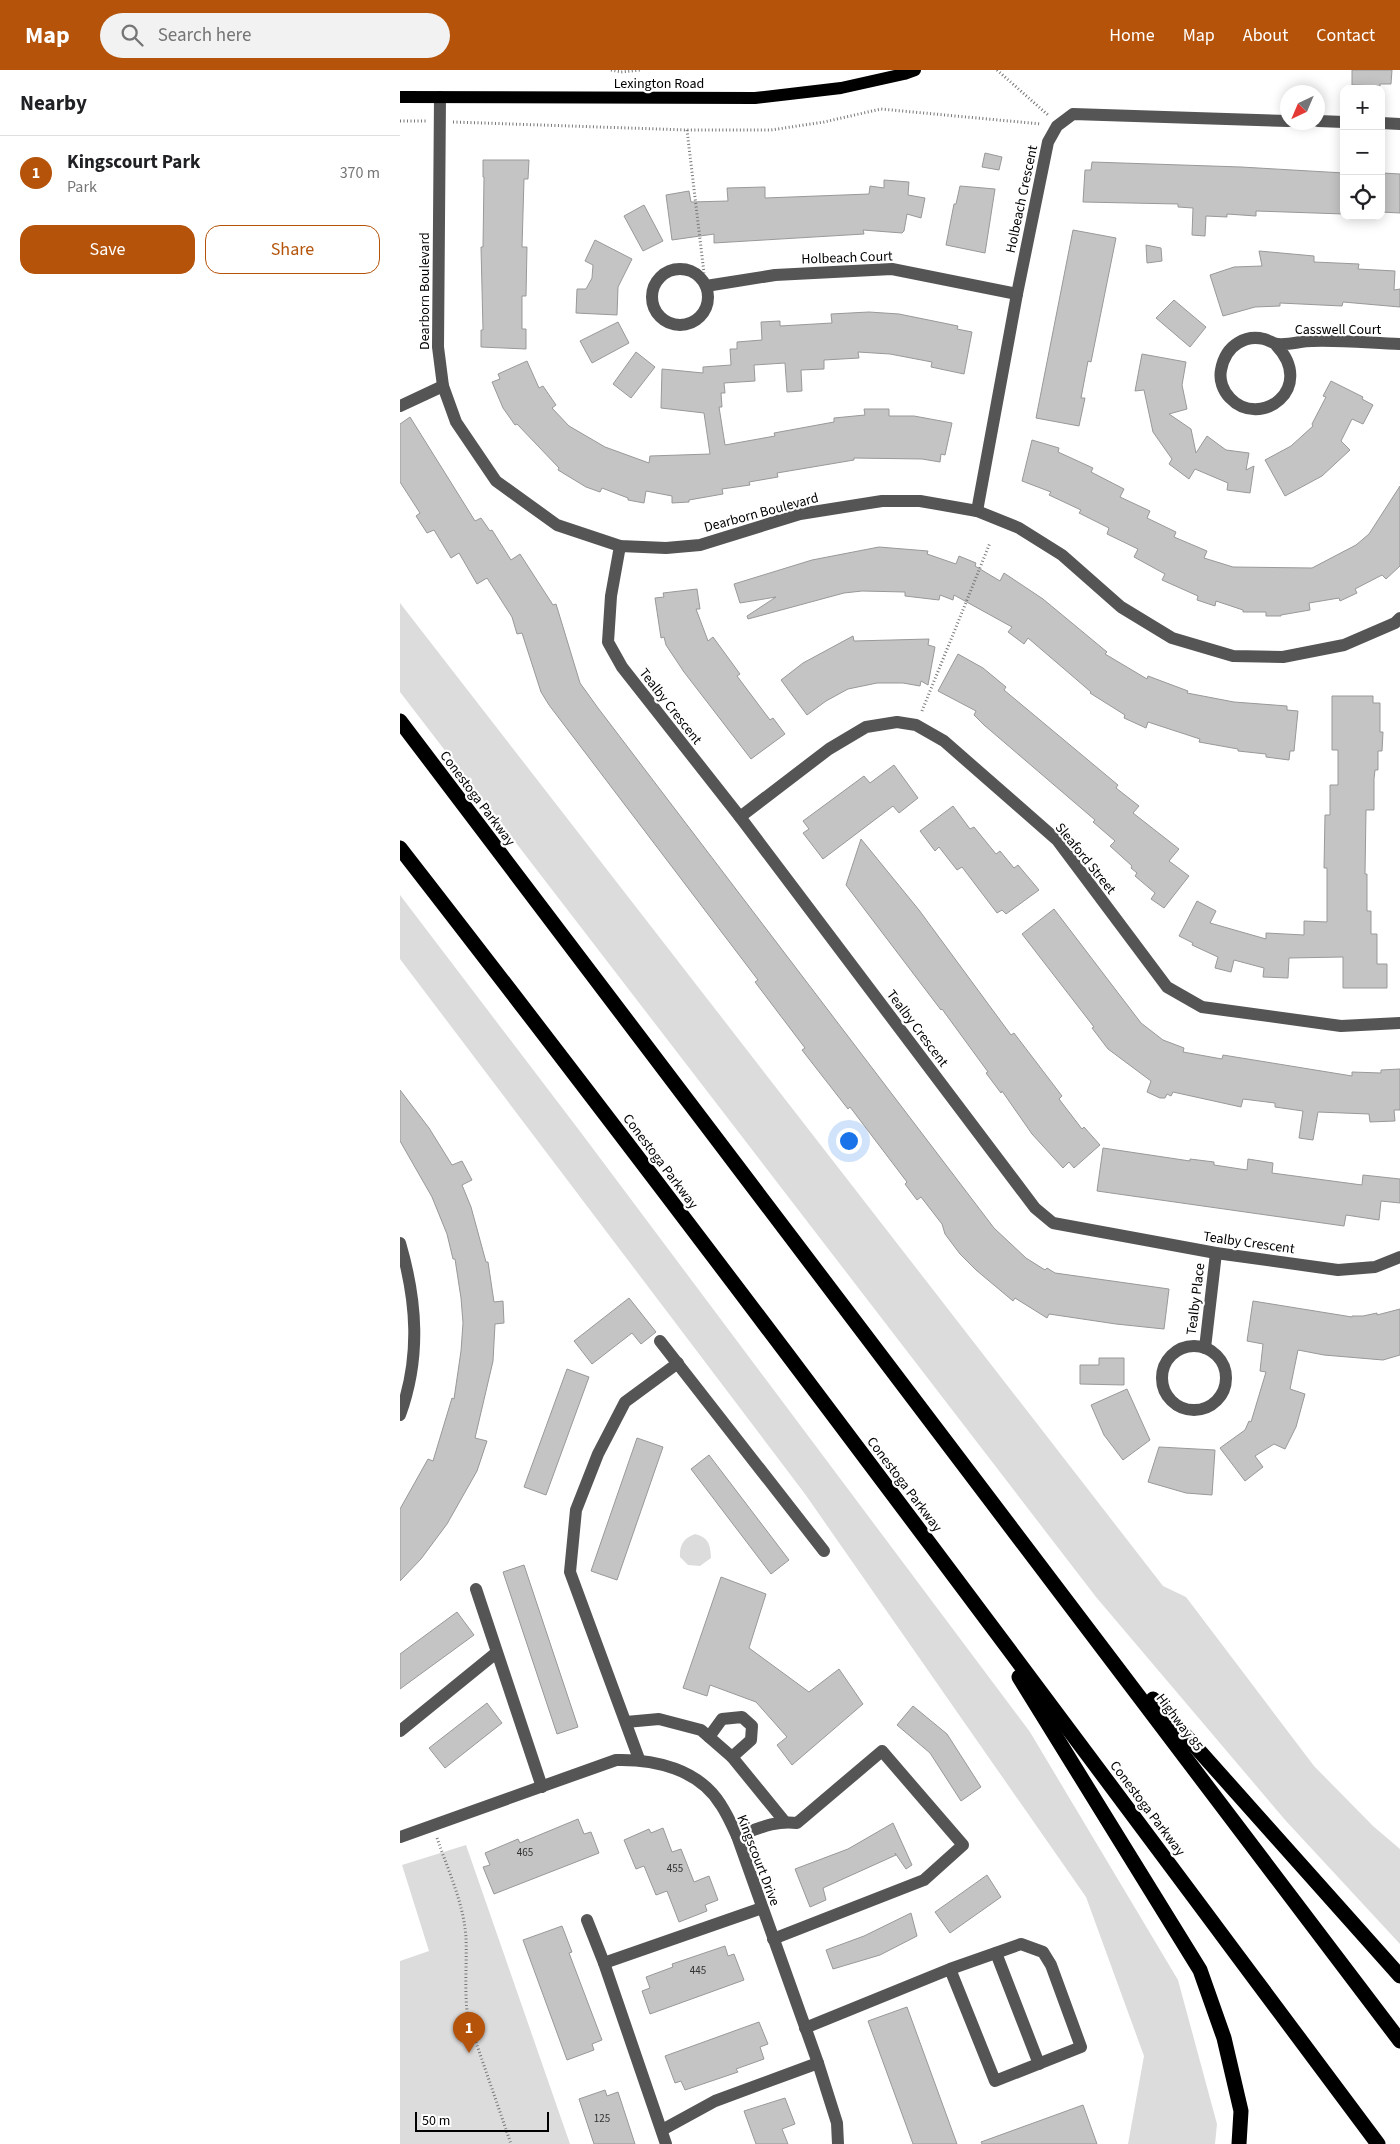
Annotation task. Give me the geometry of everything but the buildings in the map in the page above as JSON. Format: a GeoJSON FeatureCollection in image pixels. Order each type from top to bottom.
{"type":"FeatureCollection","features":[{"type":"Feature","properties":{"kind":"highway","name":"Conestoga Parkway"},"geometry":{"type":"LineString","coordinates":[[400,722],[1075,1611]]}},
{"type":"Feature","properties":{"kind":"highway","name":"Conestoga Parkway"},"geometry":{"type":"LineString","coordinates":[[400,848],[552,1044],[967,1592],[1378,2144]]}},
{"type":"Feature","properties":{"kind":"highway"},"geometry":{"type":"LineString","coordinates":[[967,1592],[1200,1970],[1224,2038],[1241,2111],[1239,2144]]}},
{"type":"Feature","properties":{"kind":"highway","name":"Highway 85"},"geometry":{"type":"LineString","coordinates":[[1075,1611],[1400,2041]]}},
{"type":"Feature","properties":{"kind":"highway"},"geometry":{"type":"LineString","coordinates":[[1075,1611],[1400,1976]]}},
{"type":"Feature","properties":{"kind":"main road","name":"Lexington Road"},"geometry":{"type":"LineString","coordinates":[[400,97],[754,98],[841,88],[915,70]]}},
{"type":"Feature","properties":{"kind":"street","name":"Dearborn Boulevard"},"geometry":{"type":"LineString","coordinates":[[440,97],[438,347],[443,386],[456,422],[496,481],[557,525],[620,546],[666,548],[700,545],[800,514],[882,501],[920,502],[977,510],[1018,528],[1062,555],[1121,607],[1172,638],[1233,656],[1291,656],[1344,645],[1398,625]]}},
{"type":"Feature","properties":{"kind":"street"},"geometry":{"type":"LineString","coordinates":[[1053,121],[1073,114],[1280,121]]}},
{"type":"Feature","properties":{"kind":"street","name":"Holbeach Crescent"},"geometry":{"type":"LineString","coordinates":[[977,510],[1017,294],[1053,121]]}},
{"type":"Feature","properties":{"kind":"street"},"geometry":{"type":"LineString","coordinates":[[1325,122],[1340,122]]}},
{"type":"Feature","properties":{"kind":"street"},"geometry":{"type":"LineString","coordinates":[[1385,123],[1400,124]]}},
{"type":"Feature","properties":{"kind":"street"},"geometry":{"type":"LineString","coordinates":[[682,269],[692,272],[706,286],[708,296],[704,311],[694,322],[684,325],[664,320],[657,312],[653,303],[652,293],[656,283],[662,275],[672,270],[682,269]]}},
{"type":"Feature","properties":{"kind":"street","name":"Holbeach Court"},"geometry":{"type":"LineString","coordinates":[[706,286],[775,275],[892,269],[1017,294]]}},
{"type":"Feature","properties":{"kind":"street","name":"Casswell Court"},"geometry":{"type":"LineString","coordinates":[[1276,345],[1286,354],[1291,366],[1291,380],[1286,392],[1278,402],[1266,408],[1253,409],[1241,406],[1230,398],[1223,387],[1220,374],[1222,362],[1229,350],[1239,342],[1252,338],[1265,339],[1276,345],[1312,341],[1400,344]]}},
{"type":"Feature","properties":{"kind":"street"},"geometry":{"type":"LineString","coordinates":[[400,406],[443,386]]}},
{"type":"Feature","properties":{"kind":"street","name":"Tealby Crescent"},"geometry":{"type":"LineString","coordinates":[[620,546],[611,596],[608,642],[622,668],[740,817],[1035,1208],[1053,1223],[1216,1253],[1338,1270],[1375,1267],[1400,1257]]}},
{"type":"Feature","properties":{"kind":"street","name":"Sleaford Street"},"geometry":{"type":"LineString","coordinates":[[740,817],[829,749],[866,727],[897,722],[916,725],[944,741],[1056,840],[1167,987],[1202,1006],[1341,1026],[1400,1023]]}},
{"type":"Feature","properties":{"kind":"street"},"geometry":{"type":"LineString","coordinates":[[400,1243],[410,1276],[415,1323],[412,1365],[400,1415]]}},
{"type":"Feature","properties":{"kind":"street","name":"Tealby Place"},"geometry":{"type":"LineString","coordinates":[[1205,1348],[1216,1253]]}},
{"type":"Feature","properties":{"kind":"street"},"geometry":{"type":"LineString","coordinates":[[660,1341],[824,1551]]}},
{"type":"Feature","properties":{"kind":"street","name":"Tealby Place"},"geometry":{"type":"LineString","coordinates":[[1183,1347],[1205,1348],[1214,1353],[1223,1364],[1226,1375],[1224,1388],[1219,1398],[1211,1406],[1189,1410],[1178,1406],[1170,1400],[1164,1391],[1162,1376],[1166,1362],[1183,1347]]}},
{"type":"Feature","properties":{"kind":"street"},"geometry":{"type":"LineString","coordinates":[[639,1759],[570,1572],[576,1510],[598,1454],[625,1402],[678,1363]]}},
{"type":"Feature","properties":{"kind":"street"},"geometry":{"type":"LineString","coordinates":[[476,1589],[542,1786]]}},
{"type":"Feature","properties":{"kind":"street"},"geometry":{"type":"LineString","coordinates":[[400,1731],[496,1653]]}},
{"type":"Feature","properties":{"kind":"street"},"geometry":{"type":"LineString","coordinates":[[709,1737],[722,1719],[742,1717],[752,1726],[751,1740],[732,1757]]}},
{"type":"Feature","properties":{"kind":"street"},"geometry":{"type":"LineString","coordinates":[[626,1722],[659,1719],[701,1730],[732,1757],[785,1822]]}},
{"type":"Feature","properties":{"kind":"street"},"geometry":{"type":"LineString","coordinates":[[737,1836],[770,1824],[785,1822],[797,1824],[882,1750],[963,1845],[924,1880],[772,1939]]}},
{"type":"Feature","properties":{"kind":"street","name":"Kingscourt Drive"},"geometry":{"type":"LineString","coordinates":[[400,1837],[616,1760],[639,1759],[665,1764],[699,1780],[720,1803],[737,1836],[772,1939],[818,2063],[837,2123],[838,2144]]}},
{"type":"Feature","properties":{"kind":"street"},"geometry":{"type":"LineString","coordinates":[[604,1962],[762,1908]]}},
{"type":"Feature","properties":{"kind":"street"},"geometry":{"type":"LineString","coordinates":[[587,1920],[604,1962],[666,2144]]}},
{"type":"Feature","properties":{"kind":"street"},"geometry":{"type":"LineString","coordinates":[[805,2028],[950,1969],[1021,1944],[1043,1952],[1051,1965],[1081,2047],[995,2081],[950,1969]]}},
{"type":"Feature","properties":{"kind":"street"},"geometry":{"type":"LineString","coordinates":[[996,1953],[1039,2064]]}},
{"type":"Feature","properties":{"kind":"street"},"geometry":{"type":"LineString","coordinates":[[662,2130],[715,2101],[818,2063]]}},
{"type":"Feature","properties":{"kind":"path"},"geometry":{"type":"LineString","coordinates":[[611,70],[621,72],[641,70]]}},
{"type":"Feature","properties":{"kind":"path"},"geometry":{"type":"LineString","coordinates":[[997,70],[1053,121]]}},
{"type":"Feature","properties":{"kind":"path"},"geometry":{"type":"LineString","coordinates":[[464,122],[687,130],[771,130],[824,122],[881,109],[1053,121]]}},
{"type":"Feature","properties":{"kind":"path"},"geometry":{"type":"LineString","coordinates":[[400,121],[420,121]]}},
{"type":"Feature","properties":{"kind":"path"},"geometry":{"type":"LineString","coordinates":[[687,130],[706,286]]}},
{"type":"Feature","properties":{"kind":"path"},"geometry":{"type":"LineString","coordinates":[[916,725],[990,543]]}},
{"type":"Feature","properties":{"kind":"path"},"geometry":{"type":"LineString","coordinates":[[433,1826],[462,1910],[466,1937],[465,2000],[468,2019],[510,2143]]}},
{"type":"Feature","properties":{"kind":"shaded area"},"geometry":{"type":"Polygon","coordinates":[[[400,603],[1163,1586],[1186,1597],[1314,1766],[1373,1826],[1400,1849],[1400,1944],[1286,1821],[1096,1597],[400,692],[400,603]]]}},
{"type":"Feature","properties":{"kind":"shaded area"},"geometry":{"type":"Polygon","coordinates":[[[400,895],[582,1134],[1030,1732],[1178,1980],[1217,2124],[1215,2144],[1128,2144],[1144,2056],[1086,1897],[805,1494],[400,959],[400,895]]]}},
{"type":"Feature","properties":{"kind":"shaded area"},"geometry":{"type":"Polygon","coordinates":[[[695,1534],[703,1537],[708,1542],[710,1549],[711,1558],[700,1566],[688,1565],[680,1557],[680,1549],[683,1543],[695,1534]]]}},
{"type":"Feature","properties":{"kind":"shaded area"},"geometry":{"type":"Polygon","coordinates":[[[466,1845],[570,2144],[400,2144],[400,1961],[429,1951],[402,1865],[466,1845]]]}},
{"type":"Feature","properties":{"kind":"place","name":"Kingscourt Park"},"geometry":{"type":"Point","coordinates":[469,2053]}}]}
